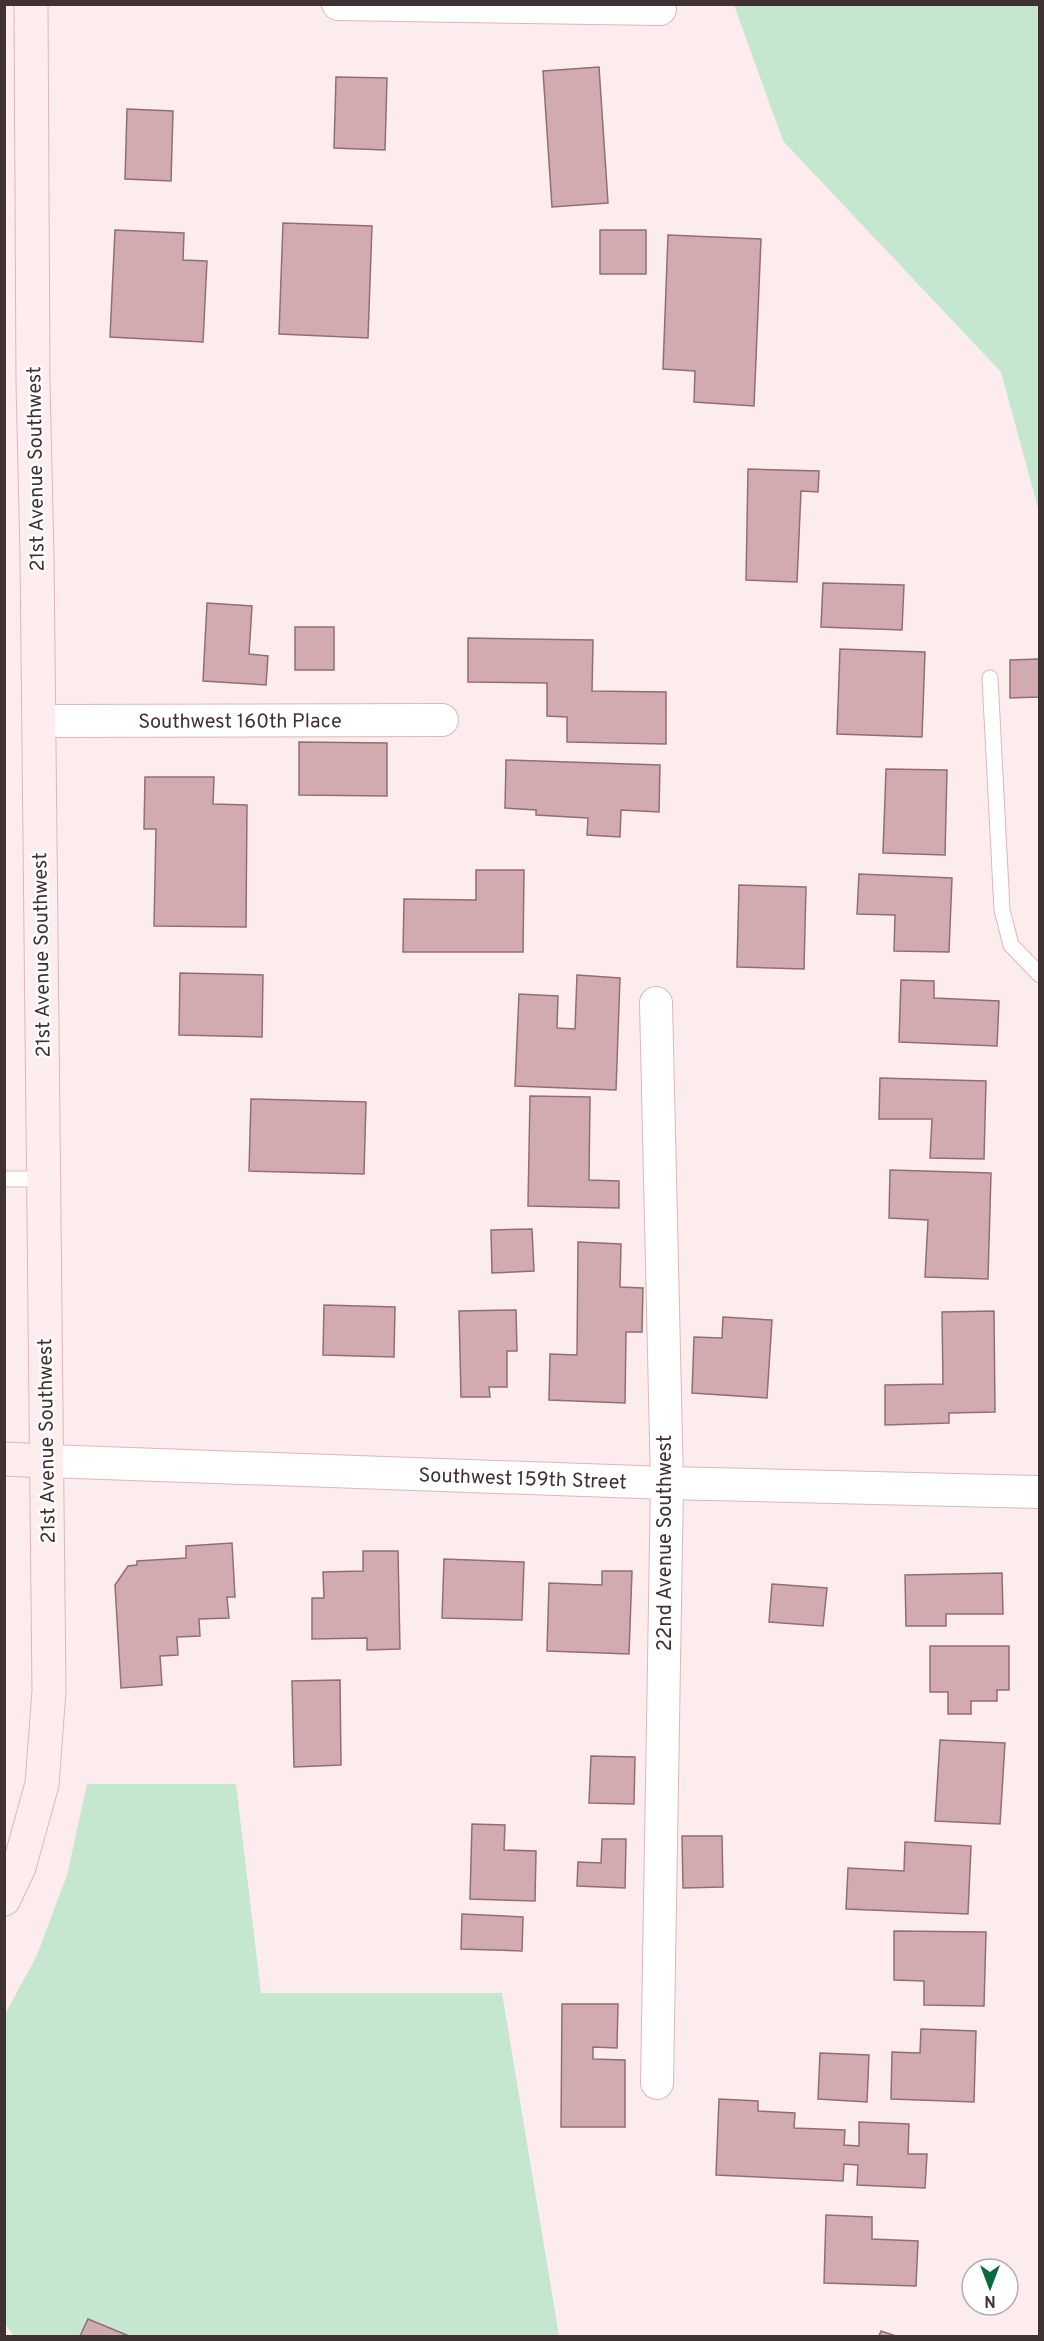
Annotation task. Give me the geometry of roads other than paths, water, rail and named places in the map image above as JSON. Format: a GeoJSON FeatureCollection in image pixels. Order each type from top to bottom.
{"type":"FeatureCollection","features":[{"type":"Feature","properties":{"kind":"street","name":"21st Avenue Southwest"},"geometry":{"type":"LineString","coordinates":[[6,1893],[19,1867],[42,1784],[49,1691],[39,721],[33,383],[32,4]]}},
{"type":"Feature","properties":{"kind":"street"},"geometry":{"type":"LineString","coordinates":[[338,4],[660,9]]}},
{"type":"Feature","properties":{"kind":"street","name":"Southwest 160th Place"},"geometry":{"type":"LineString","coordinates":[[39,721],[442,720]]}},
{"type":"Feature","properties":{"kind":"street","name":"22nd Avenue Southwest"},"geometry":{"type":"LineString","coordinates":[[656,1003],[667,1483],[657,2083]]}},
{"type":"Feature","properties":{"kind":"street","name":"Southwest 159th Street"},"geometry":{"type":"LineString","coordinates":[[4,1459],[667,1483],[1040,1492]]}},
{"type":"Feature","properties":{"kind":"lane"},"geometry":{"type":"LineString","coordinates":[[990,678],[1002,910],[1011,945],[1040,975]]}},
{"type":"Feature","properties":{"kind":"lane"},"geometry":{"type":"LineString","coordinates":[[4,1179],[43,1179]]}}]}
